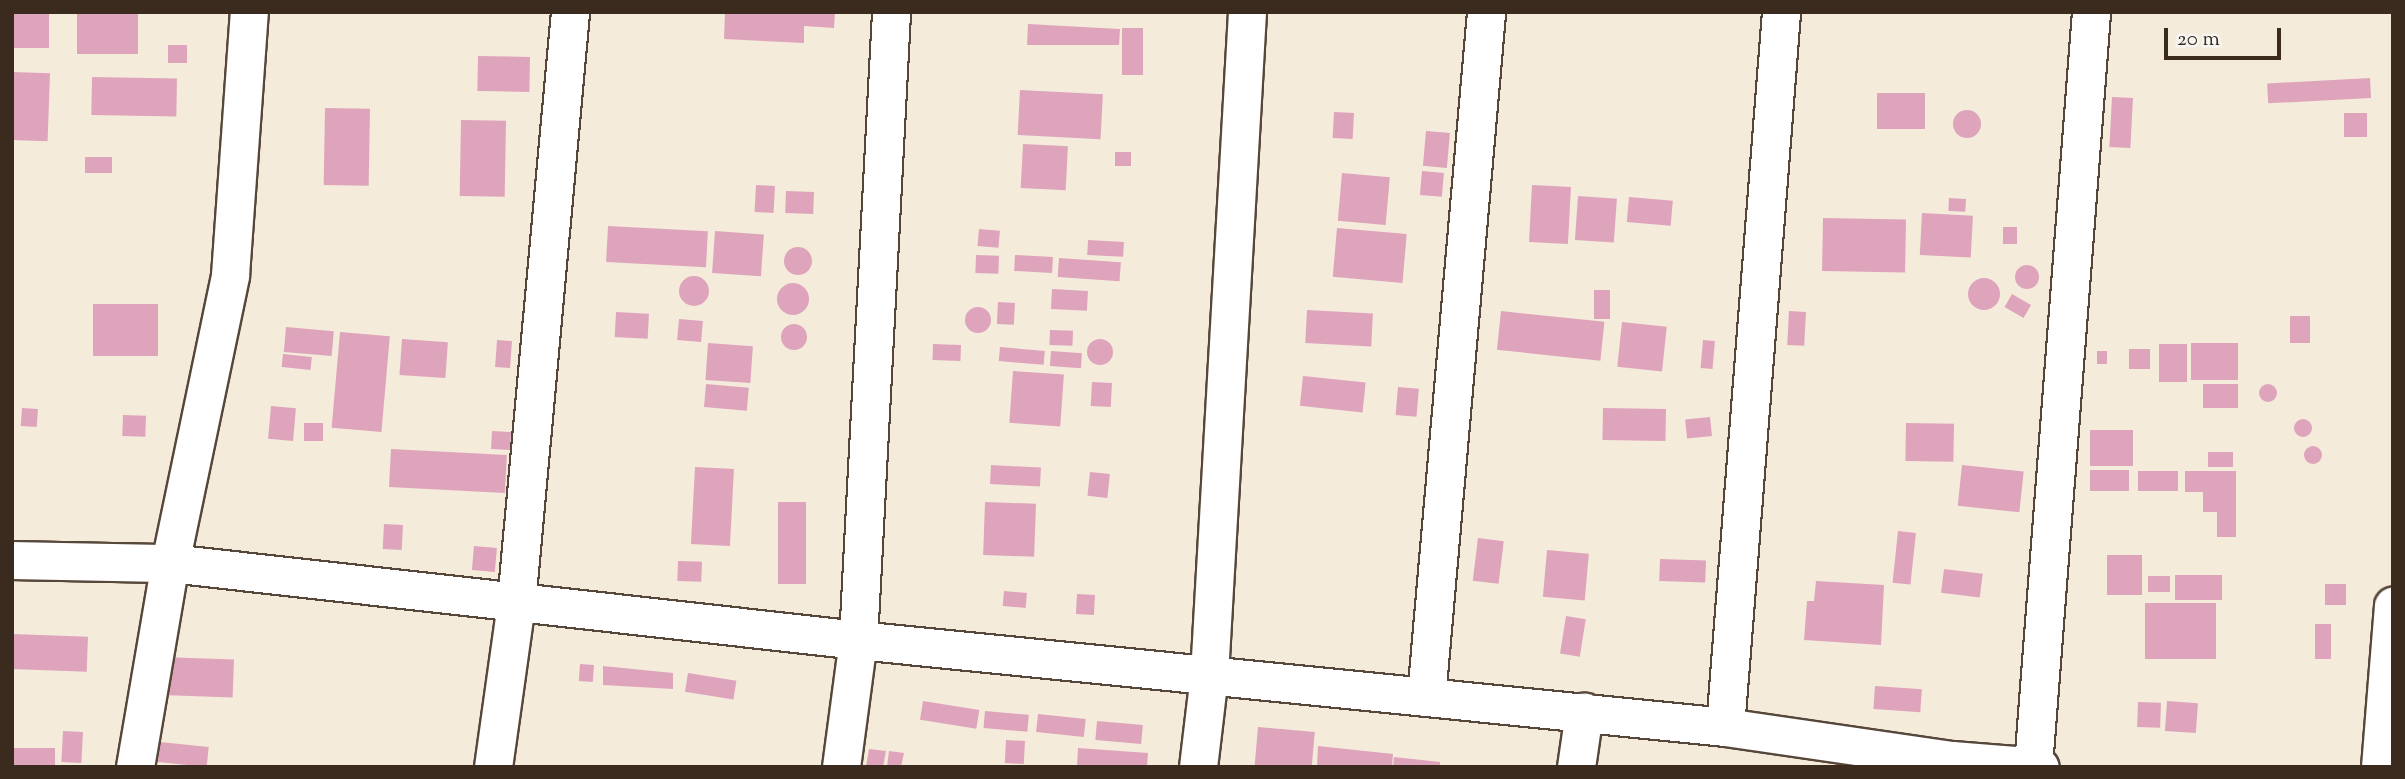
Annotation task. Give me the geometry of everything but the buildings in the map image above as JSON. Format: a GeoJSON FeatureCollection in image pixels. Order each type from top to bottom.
{"type":"FeatureCollection","features":[{"type":"Feature","properties":{"kind":"street"},"geometry":{"type":"LineString","coordinates":[[135,767],[170,563],[230,275],[248,12]]}},
{"type":"Feature","properties":{"kind":"street"},"geometry":{"type":"LineString","coordinates":[[493,767],[516,603],[570,12]]}},
{"type":"Feature","properties":{"kind":"street"},"geometry":{"type":"LineString","coordinates":[[841,767],[858,640],[891,12]]}},
{"type":"Feature","properties":{"kind":"street"},"geometry":{"type":"LineString","coordinates":[[1198,767],[1209,675],[1247,12]]}},
{"type":"Feature","properties":{"kind":"street"},"geometry":{"type":"LineString","coordinates":[[1426,697],[1486,12]]}},
{"type":"Feature","properties":{"kind":"street"},"geometry":{"type":"LineString","coordinates":[[1725,727],[1781,12]]}},
{"type":"Feature","properties":{"kind":"street"},"geometry":{"type":"LineString","coordinates":[[2033,766],[2091,12]]}},
{"type":"Feature","properties":{"kind":"street"},"geometry":{"type":"LineString","coordinates":[[12,560],[170,563],[858,640],[1725,727],[1951,763],[2040,767]]}},
{"type":"Feature","properties":{"kind":"street"},"geometry":{"type":"LineString","coordinates":[[2381,767],[2393,606]]}},
{"type":"Feature","properties":{"kind":"street"},"geometry":{"type":"LineString","coordinates":[[1576,767],[1584,712]]}}]}
